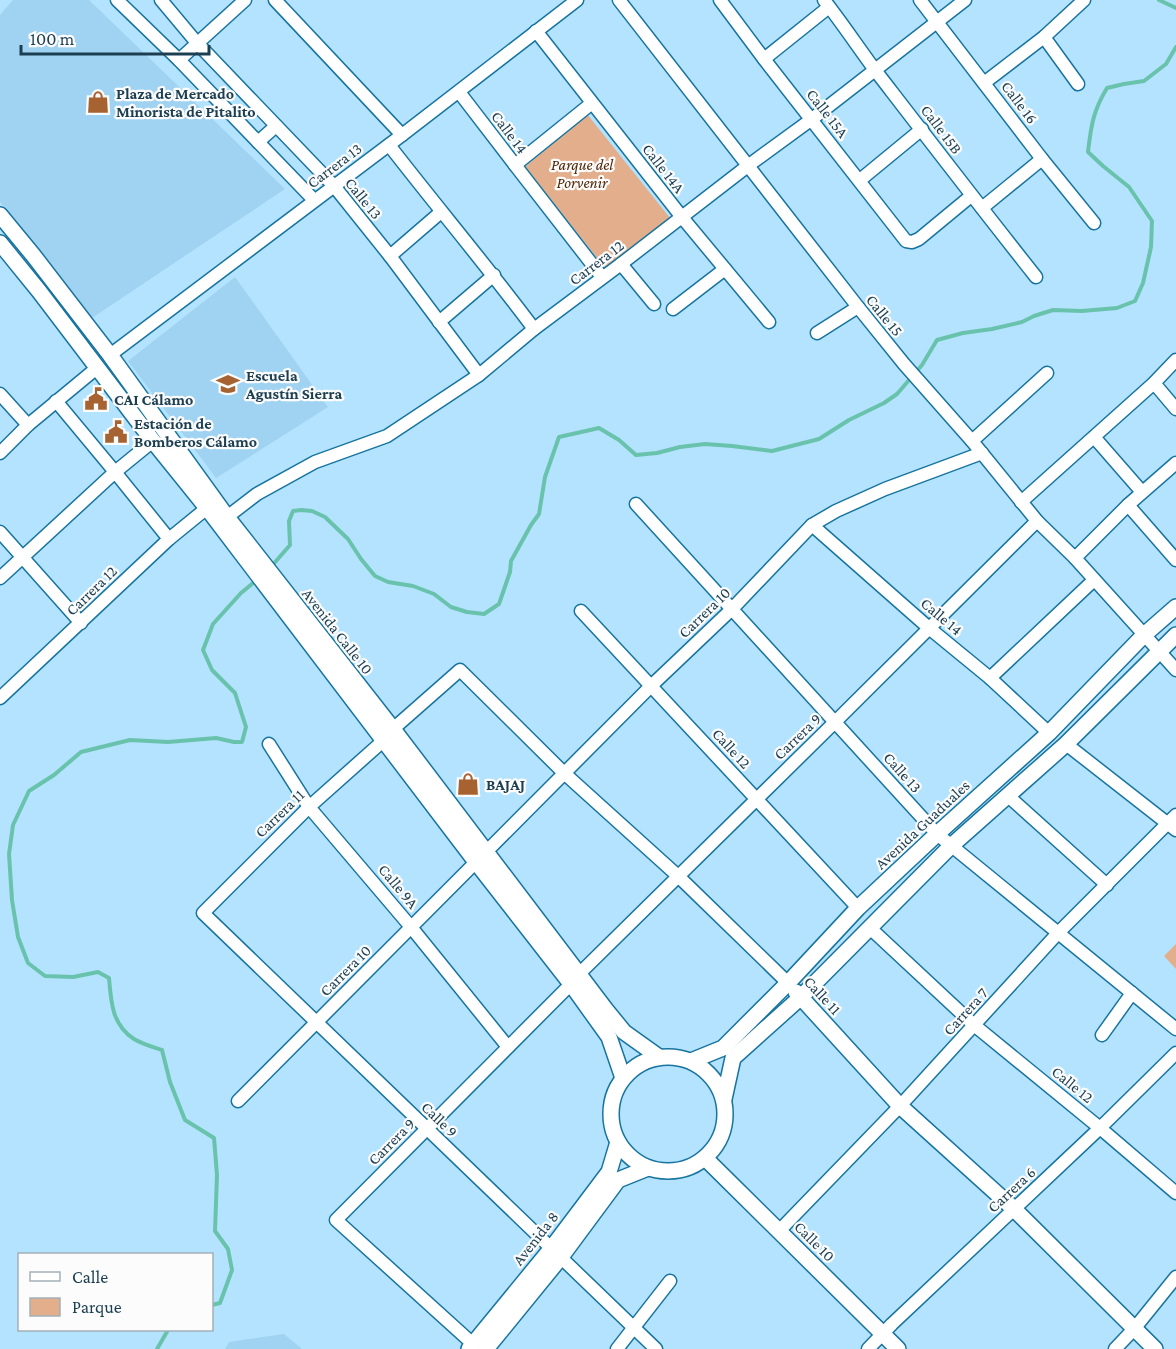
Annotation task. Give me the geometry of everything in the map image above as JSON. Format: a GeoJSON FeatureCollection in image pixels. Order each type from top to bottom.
{"type":"FeatureCollection","features":[{"type":"Feature","properties":{"kind":"main road","name":"Avenida Calle 10"},"geometry":{"type":"LineString","coordinates":[[0,215],[110,355],[227,517],[259,569]]}},
{"type":"Feature","properties":{"kind":"main road","name":"Avenida Calle 10"},"geometry":{"type":"LineString","coordinates":[[0,243],[153,441],[272,585],[575,979],[624,1032],[659,1057]]}},
{"type":"Feature","properties":{"kind":"main road","name":"Avenida Guaduales"},"geometry":{"type":"LineString","coordinates":[[691,1061],[723,1048],[858,908],[1049,733],[1144,635],[1176,607]]}},
{"type":"Feature","properties":{"kind":"main road"},"geometry":{"type":"LineString","coordinates":[[724,1099],[733,1058],[801,998],[951,846],[1066,744],[1176,635]]}},
{"type":"Feature","properties":{"kind":"main road","name":"Avenida Calle 10"},"geometry":{"type":"LineString","coordinates":[[575,979],[609,1037],[623,1078]]}},
{"type":"Feature","properties":{"kind":"main road","name":"Calle 11"},"geometry":{"type":"LineString","coordinates":[[788,983],[900,1106],[1014,1209],[1155,1349]]}},
{"type":"Feature","properties":{"kind":"main road"},"geometry":{"type":"LineString","coordinates":[[659,1057],[691,1061],[712,1076],[719,1087],[724,1099],[726,1115],[723,1131],[716,1146],[705,1158],[693,1166],[678,1171],[648,1168],[631,1158],[612,1130],[610,1116],[616,1089],[623,1078],[646,1061],[659,1057]]}},
{"type":"Feature","properties":{"kind":"main road","name":"Avenida 8"},"geometry":{"type":"LineString","coordinates":[[556,1253],[609,1173],[618,1142]]}},
{"type":"Feature","properties":{"kind":"main road","name":"Calle 10"},"geometry":{"type":"LineString","coordinates":[[705,1158],[898,1349]]}},
{"type":"Feature","properties":{"kind":"main road","name":"Avenida 8"},"geometry":{"type":"LineString","coordinates":[[476,1347],[618,1180],[648,1168]]}},
{"type":"Feature","properties":{"kind":"street"},"geometry":{"type":"LineString","coordinates":[[117,0],[179,60],[314,200]]}},
{"type":"Feature","properties":{"kind":"street","name":"Calle 13"},"geometry":{"type":"LineString","coordinates":[[161,0],[197,43],[338,191],[479,375]]}},
{"type":"Feature","properties":{"kind":"street"},"geometry":{"type":"LineString","coordinates":[[179,60],[245,0]]}},
{"type":"Feature","properties":{"kind":"street"},"geometry":{"type":"LineString","coordinates":[[275,0],[402,135]]}},
{"type":"Feature","properties":{"kind":"street","name":"Carrera 13"},"geometry":{"type":"LineString","coordinates":[[110,355],[314,200],[338,191],[389,145],[577,0]]}},
{"type":"Feature","properties":{"kind":"street","name":"Calle 15"},"geometry":{"type":"LineString","coordinates":[[619,0],[904,364],[972,441],[1021,502],[1144,635]]}},
{"type":"Feature","properties":{"kind":"street","name":"Calle 15A"},"geometry":{"type":"LineString","coordinates":[[720,0],[906,241],[912,242],[919,239],[971,195]]}},
{"type":"Feature","properties":{"kind":"street","name":"Calle 16"},"geometry":{"type":"LineString","coordinates":[[920,0],[1094,223]]}},
{"type":"Feature","properties":{"kind":"street","name":"Carrera 12"},"geometry":{"type":"LineString","coordinates":[[227,517],[256,494],[315,462],[387,436],[479,375],[534,329],[748,165],[812,119],[964,0]]}},
{"type":"Feature","properties":{"kind":"street"},"geometry":{"type":"LineString","coordinates":[[984,83],[1044,37],[1084,0]]}},
{"type":"Feature","properties":{"kind":"street"},"geometry":{"type":"LineString","coordinates":[[764,58],[827,3]]}},
{"type":"Feature","properties":{"kind":"street","name":"Calle 15B"},"geometry":{"type":"LineString","coordinates":[[827,3],[971,195],[1036,277]]}},
{"type":"Feature","properties":{"kind":"street","name":"Calle 14A"},"geometry":{"type":"LineString","coordinates":[[536,31],[681,216],[769,322]]}},
{"type":"Feature","properties":{"kind":"street"},"geometry":{"type":"LineString","coordinates":[[1044,37],[1078,84]]}},
{"type":"Feature","properties":{"kind":"street","name":"Calle 14"},"geometry":{"type":"LineString","coordinates":[[459,92],[602,277]]}},
{"type":"Feature","properties":{"kind":"street"},"geometry":{"type":"LineString","coordinates":[[515,165],[592,103]]}},
{"type":"Feature","properties":{"kind":"street"},"geometry":{"type":"LineString","coordinates":[[258,142],[276,126]]}},
{"type":"Feature","properties":{"kind":"street"},"geometry":{"type":"LineString","coordinates":[[860,180],[922,129]]}},
{"type":"Feature","properties":{"kind":"street"},"geometry":{"type":"LineString","coordinates":[[389,145],[494,275],[534,329]]}},
{"type":"Feature","properties":{"kind":"street"},"geometry":{"type":"LineString","coordinates":[[982,208],[1042,159]]}},
{"type":"Feature","properties":{"kind":"street"},"geometry":{"type":"LineString","coordinates":[[390,256],[441,212]]}},
{"type":"Feature","properties":{"kind":"street"},"geometry":{"type":"LineString","coordinates":[[621,264],[654,304]]}},
{"type":"Feature","properties":{"kind":"street"},"geometry":{"type":"LineString","coordinates":[[673,309],[725,269]]}},
{"type":"Feature","properties":{"kind":"street"},"geometry":{"type":"LineString","coordinates":[[439,322],[494,275]]}},
{"type":"Feature","properties":{"kind":"street"},"geometry":{"type":"LineString","coordinates":[[817,333],[858,307]]}},
{"type":"Feature","properties":{"kind":"street"},"geometry":{"type":"LineString","coordinates":[[1021,502],[1154,383],[1176,360]]}},
{"type":"Feature","properties":{"kind":"street"},"geometry":{"type":"LineString","coordinates":[[0,453],[28,425],[98,367]]}},
{"type":"Feature","properties":{"kind":"street"},"geometry":{"type":"LineString","coordinates":[[972,441],[1047,373]]}},
{"type":"Feature","properties":{"kind":"street"},"geometry":{"type":"LineString","coordinates":[[1154,383],[1176,409]]}},
{"type":"Feature","properties":{"kind":"street"},"geometry":{"type":"LineString","coordinates":[[0,394],[28,425]]}},
{"type":"Feature","properties":{"kind":"street"},"geometry":{"type":"LineString","coordinates":[[56,401],[169,539]]}},
{"type":"Feature","properties":{"kind":"street"},"geometry":{"type":"LineString","coordinates":[[1094,437],[1142,492]]}},
{"type":"Feature","properties":{"kind":"street"},"geometry":{"type":"LineString","coordinates":[[0,578],[115,472],[153,441]]}},
{"type":"Feature","properties":{"kind":"street","name":"Carrera 10"},"geometry":{"type":"LineString","coordinates":[[238,1101],[651,686],[732,609],[812,525],[836,511],[885,489],[982,453]]}},
{"type":"Feature","properties":{"kind":"street"},"geometry":{"type":"LineString","coordinates":[[1075,558],[1128,505],[1176,463]]}},
{"type":"Feature","properties":{"kind":"street","name":"Calle 13"},"geometry":{"type":"LineString","coordinates":[[636,504],[937,834],[1176,1029]]}},
{"type":"Feature","properties":{"kind":"street"},"geometry":{"type":"LineString","coordinates":[[1128,505],[1176,560]]}},
{"type":"Feature","properties":{"kind":"street","name":"Carrera 12"},"geometry":{"type":"LineString","coordinates":[[0,698],[169,539],[207,508]]}},
{"type":"Feature","properties":{"kind":"street","name":"Carrera 9"},"geometry":{"type":"LineString","coordinates":[[476,1347],[336,1220],[1037,520]]}},
{"type":"Feature","properties":{"kind":"street","name":"Calle 14"},"geometry":{"type":"LineString","coordinates":[[812,525],[929,628],[990,678],[1049,733]]}},
{"type":"Feature","properties":{"kind":"street"},"geometry":{"type":"LineString","coordinates":[[0,532],[81,623]]}},
{"type":"Feature","properties":{"kind":"street"},"geometry":{"type":"LineString","coordinates":[[990,678],[1094,580]]}},
{"type":"Feature","properties":{"kind":"street","name":"Calle 12"},"geometry":{"type":"LineString","coordinates":[[581,611],[858,908]]}},
{"type":"Feature","properties":{"kind":"street"},"geometry":{"type":"LineString","coordinates":[[1144,635],[1176,670]]}},
{"type":"Feature","properties":{"kind":"street","name":"Carrera 11"},"geometry":{"type":"LineString","coordinates":[[202,913],[309,807],[460,670]]}},
{"type":"Feature","properties":{"kind":"street","name":"Calle 11"},"geometry":{"type":"LineString","coordinates":[[460,670],[564,774],[678,876],[788,983]]}},
{"type":"Feature","properties":{"kind":"street","name":"Calle 9A"},"geometry":{"type":"LineString","coordinates":[[269,744],[309,807],[411,927],[508,1047]]}},
{"type":"Feature","properties":{"kind":"street"},"geometry":{"type":"LineString","coordinates":[[1066,744],[1173,823]]}},
{"type":"Feature","properties":{"kind":"street"},"geometry":{"type":"LineString","coordinates":[[1008,796],[1107,885]]}},
{"type":"Feature","properties":{"kind":"street","name":"Carrera 7"},"geometry":{"type":"LineString","coordinates":[[779,1231],[900,1106],[1058,933],[1173,823]]}},
{"type":"Feature","properties":{"kind":"street","name":"Calle 9"},"geometry":{"type":"LineString","coordinates":[[202,913],[656,1349]]}},
{"type":"Feature","properties":{"kind":"street","name":"Calle 12"},"geometry":{"type":"LineString","coordinates":[[870,928],[974,1025],[1176,1193]]}},
{"type":"Feature","properties":{"kind":"street"},"geometry":{"type":"LineString","coordinates":[[1102,1035],[1132,993]]}},
{"type":"Feature","properties":{"kind":"street","name":"Carrera 6"},"geometry":{"type":"LineString","coordinates":[[868,1349],[1176,1053]]}},
{"type":"Feature","properties":{"kind":"street"},"geometry":{"type":"LineString","coordinates":[[1115,1349],[1176,1277]]}},
{"type":"Feature","properties":{"kind":"street"},"geometry":{"type":"LineString","coordinates":[[617,1349],[670,1281]]}},
{"type":"Feature","properties":{"kind":"shaded area","name":"Plaza de Mercado Minorista de Pitalito"},"geometry":{"type":"Polygon","coordinates":[[[13,0],[89,0],[285,189],[89,320],[0,202],[0,15],[13,0]]]}},
{"type":"Feature","properties":{"kind":"shaded area","name":"Escuela Agustín Sierra"},"geometry":{"type":"Polygon","coordinates":[[[235,277],[328,407],[216,478],[128,361],[235,277]]]}},
{"type":"Feature","properties":{"kind":"shaded area"},"geometry":{"type":"Polygon","coordinates":[[[284,1334],[302,1349],[225,1349],[229,1342],[284,1334]]]}},
{"type":"Feature","properties":{"kind":"green space","name":"Parque del Porvenir"},"geometry":{"type":"Polygon","coordinates":[[[587,114],[670,218],[605,268],[525,167],[587,114]]]}},
{"type":"Feature","properties":{"kind":"green space"},"geometry":{"type":"Polygon","coordinates":[[[1176,944],[1176,969],[1164,956],[1176,944]]]}},
{"type":"Feature","properties":{"kind":"waterway"},"geometry":{"type":"LineString","coordinates":[[1159,0],[1176,8]]}},
{"type":"Feature","properties":{"kind":"waterway"},"geometry":{"type":"LineString","coordinates":[[270,568],[290,545],[289,521],[293,511],[312,511],[325,517],[348,539],[375,576],[388,582],[413,586],[434,594],[451,607],[484,614],[499,604],[510,572],[511,561],[539,514],[545,477],[559,437],[599,428],[619,440],[636,455],[705,444],[772,451],[819,439],[849,420],[884,403],[897,394],[922,365],[937,340],[1022,322],[1053,310],[1082,311],[1117,308],[1135,301],[1143,283],[1151,247],[1152,221],[1129,187],[1088,152],[1090,134],[1093,119],[1107,88],[1144,81],[1166,64],[1176,47]]}},
{"type":"Feature","properties":{"kind":"waterway"},"geometry":{"type":"LineString","coordinates":[[213,1305],[220,1303],[232,1270],[228,1249],[215,1231],[217,1175],[214,1138],[185,1120],[170,1082],[162,1050],[137,1041],[121,1027],[112,1004],[109,978],[98,972],[73,977],[45,976],[28,963],[18,937],[12,900],[9,854],[13,825],[29,791],[54,775],[81,752],[130,740],[168,742],[216,738],[242,742],[246,727],[235,693],[212,670],[203,650],[213,624],[241,593],[258,579]]}},
{"type":"Feature","properties":{"kind":"waterway"},"geometry":{"type":"LineString","coordinates":[[157,1349],[167,1331]]}},
{"type":"Feature","properties":{"kind":"place","name":"Plaza de Mercado Minorista de Pitalito"},"geometry":{"type":"Point","coordinates":[98,102]}},
{"type":"Feature","properties":{"kind":"place","name":"Escuela Agustín Sierra"},"geometry":{"type":"Point","coordinates":[228,384]}},
{"type":"Feature","properties":{"kind":"place","name":"CAI Cálamo"},"geometry":{"type":"Point","coordinates":[96,399]}},
{"type":"Feature","properties":{"kind":"place","name":"Estación de Bomberos Cálamo"},"geometry":{"type":"Point","coordinates":[116,432]}},
{"type":"Feature","properties":{"kind":"place","name":"BAJAJ"},"geometry":{"type":"Point","coordinates":[468,784]}}]}
